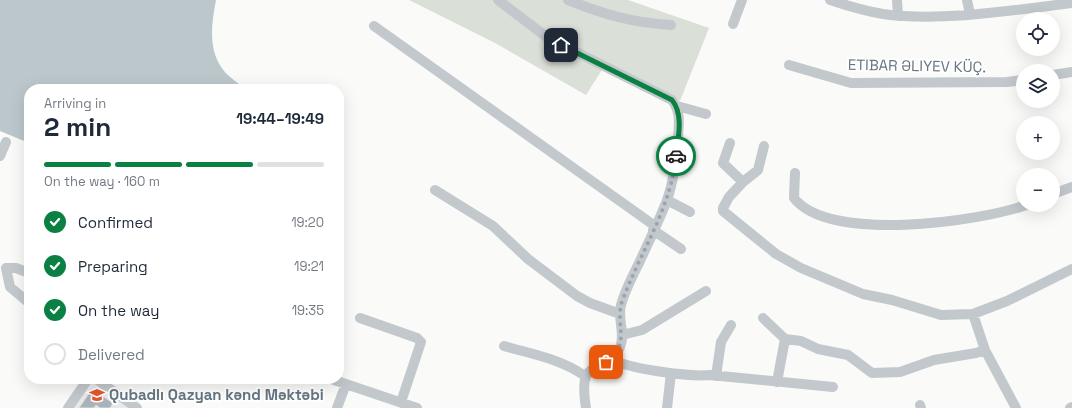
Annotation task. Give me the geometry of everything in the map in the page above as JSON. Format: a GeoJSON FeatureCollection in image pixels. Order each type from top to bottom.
{"type":"FeatureCollection","features":[{"type":"Feature","properties":{"kind":"street"},"geometry":{"type":"LineString","coordinates":[[498,0],[548,38],[665,96],[678,110],[706,114]]}},
{"type":"Feature","properties":{"kind":"street"},"geometry":{"type":"LineString","coordinates":[[568,0],[599,12],[644,24],[671,25]]}},
{"type":"Feature","properties":{"kind":"street"},"geometry":{"type":"LineString","coordinates":[[733,24],[742,0]]}},
{"type":"Feature","properties":{"kind":"street"},"geometry":{"type":"LineString","coordinates":[[830,0],[869,11],[898,16],[970,14],[1034,4],[1072,3]]}},
{"type":"Feature","properties":{"kind":"street"},"geometry":{"type":"LineString","coordinates":[[897,0],[898,16]]}},
{"type":"Feature","properties":{"kind":"street"},"geometry":{"type":"LineString","coordinates":[[967,0],[970,14]]}},
{"type":"Feature","properties":{"kind":"street"},"geometry":{"type":"LineString","coordinates":[[374,26],[681,249]]}},
{"type":"Feature","properties":{"kind":"street","name":"ETIBAR ƏLIYEV KÜÇ."},"geometry":{"type":"LineString","coordinates":[[789,65],[851,83],[1016,81]]}},
{"type":"Feature","properties":{"kind":"street"},"geometry":{"type":"LineString","coordinates":[[1060,75],[1072,72]]}},
{"type":"Feature","properties":{"kind":"street"},"geometry":{"type":"LineString","coordinates":[[586,408],[583,390],[585,376],[588,371],[611,359],[620,346],[622,335],[620,314],[623,299],[667,200],[676,158],[678,110]]}},
{"type":"Feature","properties":{"kind":"street"},"geometry":{"type":"LineString","coordinates":[[0,156],[6,142]]}},
{"type":"Feature","properties":{"kind":"street"},"geometry":{"type":"LineString","coordinates":[[730,143],[723,163],[744,182]]}},
{"type":"Feature","properties":{"kind":"street"},"geometry":{"type":"LineString","coordinates":[[764,146],[758,170],[744,182],[724,204],[723,211],[787,261],[863,294],[892,300],[941,315],[973,314],[1070,274]]}},
{"type":"Feature","properties":{"kind":"street"},"geometry":{"type":"LineString","coordinates":[[795,173],[794,198],[798,203],[828,218],[848,222],[868,224],[928,224],[978,217],[1016,209]]}},
{"type":"Feature","properties":{"kind":"street"},"geometry":{"type":"LineString","coordinates":[[1060,191],[1072,186]]}},
{"type":"Feature","properties":{"kind":"street"},"geometry":{"type":"LineString","coordinates":[[434,190],[493,226],[528,259],[577,296],[590,303],[620,314]]}},
{"type":"Feature","properties":{"kind":"street"},"geometry":{"type":"LineString","coordinates":[[667,200],[690,212]]}},
{"type":"Feature","properties":{"kind":"street"},"geometry":{"type":"LineString","coordinates":[[24,271],[3,266],[10,286],[24,299]]}},
{"type":"Feature","properties":{"kind":"street"},"geometry":{"type":"LineString","coordinates":[[622,335],[642,330],[706,291]]}},
{"type":"Feature","properties":{"kind":"street"},"geometry":{"type":"LineString","coordinates":[[973,314],[986,350],[1016,408]]}},
{"type":"Feature","properties":{"kind":"street"},"geometry":{"type":"LineString","coordinates":[[360,318],[417,338],[420,342],[401,402]]}},
{"type":"Feature","properties":{"kind":"street"},"geometry":{"type":"LineString","coordinates":[[764,318],[785,339],[801,341],[818,349],[848,355],[872,373],[900,372],[934,360],[986,350]]}},
{"type":"Feature","properties":{"kind":"street"},"geometry":{"type":"LineString","coordinates":[[716,376],[720,348],[731,324]]}},
{"type":"Feature","properties":{"kind":"street"},"geometry":{"type":"LineString","coordinates":[[776,382],[785,339]]}},
{"type":"Feature","properties":{"kind":"street"},"geometry":{"type":"LineString","coordinates":[[504,346],[553,359],[575,369],[585,376]]}},
{"type":"Feature","properties":{"kind":"street"},"geometry":{"type":"LineString","coordinates":[[611,359],[622,364],[691,376],[716,376],[833,387]]}},
{"type":"Feature","properties":{"kind":"street"},"geometry":{"type":"LineString","coordinates":[[668,408],[671,373]]}},
{"type":"Feature","properties":{"kind":"street"},"geometry":{"type":"LineString","coordinates":[[68,408],[85,384]]}},
{"type":"Feature","properties":{"kind":"street"},"geometry":{"type":"LineString","coordinates":[[103,384],[137,408]]}},
{"type":"Feature","properties":{"kind":"street"},"geometry":{"type":"LineString","coordinates":[[337,408],[346,384],[417,408]]}},
{"type":"Feature","properties":{"kind":"shaded area"},"geometry":{"type":"Polygon","coordinates":[[[0,0],[216,0],[212,30],[214,50],[222,68],[240,84],[24,84],[24,141],[0,131],[0,0]]]}},
{"type":"Feature","properties":{"kind":"shaded area"},"geometry":{"type":"Polygon","coordinates":[[[409,0],[628,0],[709,28],[680,101],[605,65],[586,95],[495,43],[409,0]]]}},
{"type":"Feature","properties":{"kind":"shaded area","name":"Qubadlı Qazyan kənd Məktəbi"},"geometry":{"type":"Polygon","coordinates":[[[90,384],[96,384],[130,408],[72,408],[90,384]]]}},
{"type":"Feature","properties":{"kind":"building"},"geometry":{"type":"Polygon","coordinates":[[[92,389],[113,403],[110,408],[100,408],[96,405],[94,408],[79,408],[92,389]]]}},
{"type":"Feature","properties":{"kind":"way so far"},"geometry":{"type":"LineString","coordinates":[[606,362],[611,359],[620,346],[622,340],[620,306],[667,200],[674,173],[676,156]]}},
{"type":"Feature","properties":{"kind":"place","name":"Qubadlı Qazyan kənd Məktəbi"},"geometry":{"type":"Point","coordinates":[97,395]}},
{"type":"Feature","properties":{"kind":"route"},"geometry":{"type":"LineString","coordinates":[[561,45],[672,100],[677,106],[679,114],[676,156]]}}]}
